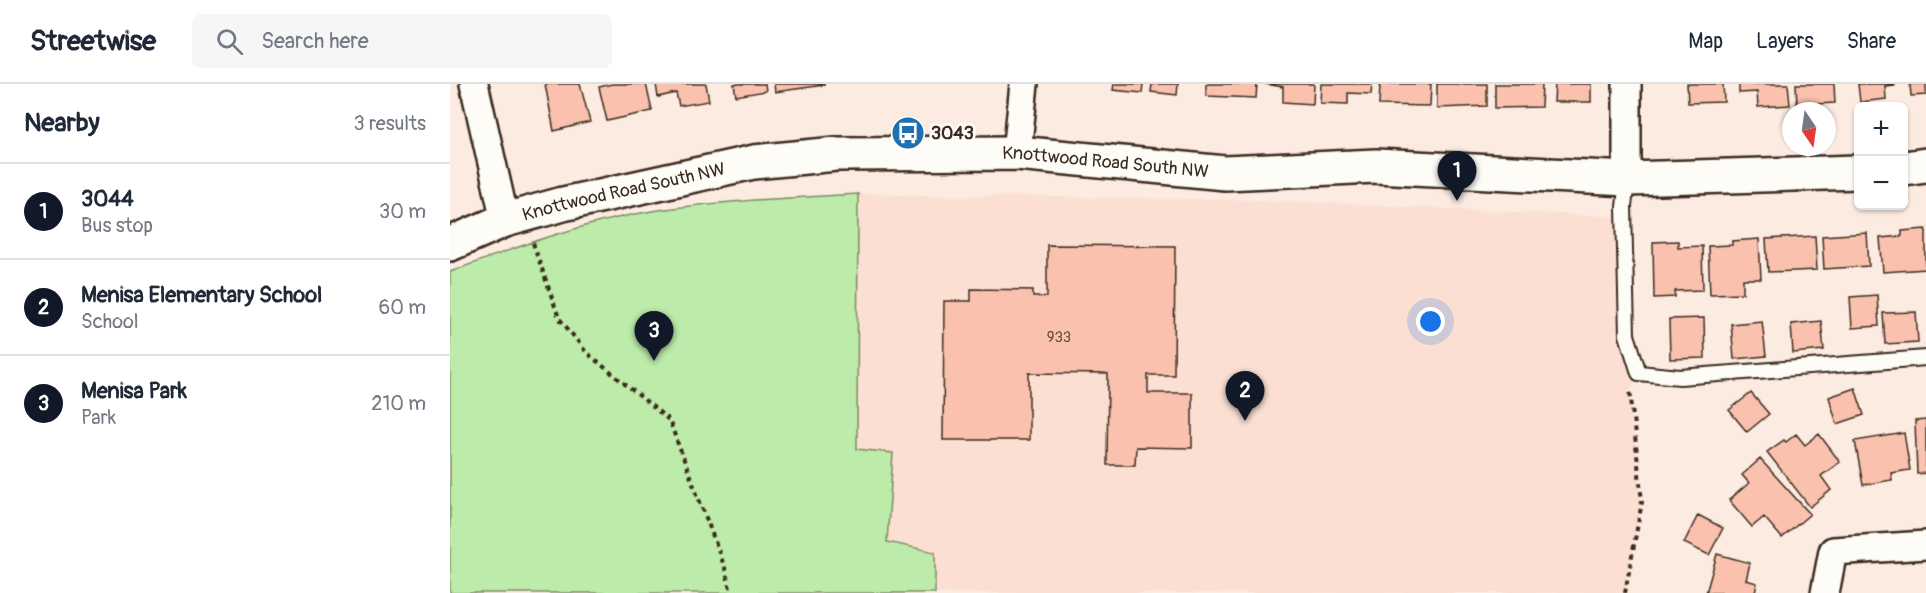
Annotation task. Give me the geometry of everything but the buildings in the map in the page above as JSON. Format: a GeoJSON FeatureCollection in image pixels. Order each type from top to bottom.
{"type":"FeatureCollection","features":[{"type":"Feature","properties":{"kind":"street"},"geometry":{"type":"LineString","coordinates":[[474,84],[506,220]]}},
{"type":"Feature","properties":{"kind":"street"},"geometry":{"type":"LineString","coordinates":[[1017,153],[1024,84]]}},
{"type":"Feature","properties":{"kind":"street"},"geometry":{"type":"LineString","coordinates":[[1627,84],[1627,179]]}},
{"type":"Feature","properties":{"kind":"street","name":"Knottwood Road South NW"},"geometry":{"type":"LineString","coordinates":[[450,243],[506,220],[563,204],[754,162],[836,154],[1017,153],[1225,173],[1376,166],[1627,179],[1854,171]]}},
{"type":"Feature","properties":{"kind":"street"},"geometry":{"type":"LineString","coordinates":[[1908,167],[1926,165]]}},
{"type":"Feature","properties":{"kind":"street"},"geometry":{"type":"LineString","coordinates":[[1825,593],[1833,551],[1926,545]]}},
{"type":"Feature","properties":{"kind":"lane"},"geometry":{"type":"LineString","coordinates":[[1627,179],[1624,207],[1627,335],[1639,373],[1680,377],[1926,358]]}},
{"type":"Feature","properties":{"kind":"path"},"geometry":{"type":"LineString","coordinates":[[533,243],[559,318],[587,353],[669,420],[725,568],[731,593]]}},
{"type":"Feature","properties":{"kind":"path"},"geometry":{"type":"LineString","coordinates":[[1625,593],[1642,502],[1629,392],[1639,373]]}},
{"type":"Feature","properties":{"kind":"shaded area"},"geometry":{"type":"Polygon","coordinates":[[[858,194],[1260,200],[1625,217],[1627,335],[1639,373],[1629,392],[1642,502],[1625,593],[935,593],[935,552],[887,543],[893,453],[857,450],[858,194]]]}},
{"type":"Feature","properties":{"kind":"green space"},"geometry":{"type":"Polygon","coordinates":[[[858,194],[857,449],[893,453],[887,542],[935,552],[935,593],[450,593],[450,272],[556,234],[611,219],[714,203],[858,194]]]}},
{"type":"Feature","properties":{"kind":"place","name":"3043"},"geometry":{"type":"Point","coordinates":[908,133]}},
{"type":"Feature","properties":{"kind":"place","name":"3044"},"geometry":{"type":"Point","coordinates":[1457,201]}},
{"type":"Feature","properties":{"kind":"place","name":"Menisa Park"},"geometry":{"type":"Point","coordinates":[654,361]}},
{"type":"Feature","properties":{"kind":"place","name":"Menisa Elementary School"},"geometry":{"type":"Point","coordinates":[1245,421]}}]}
